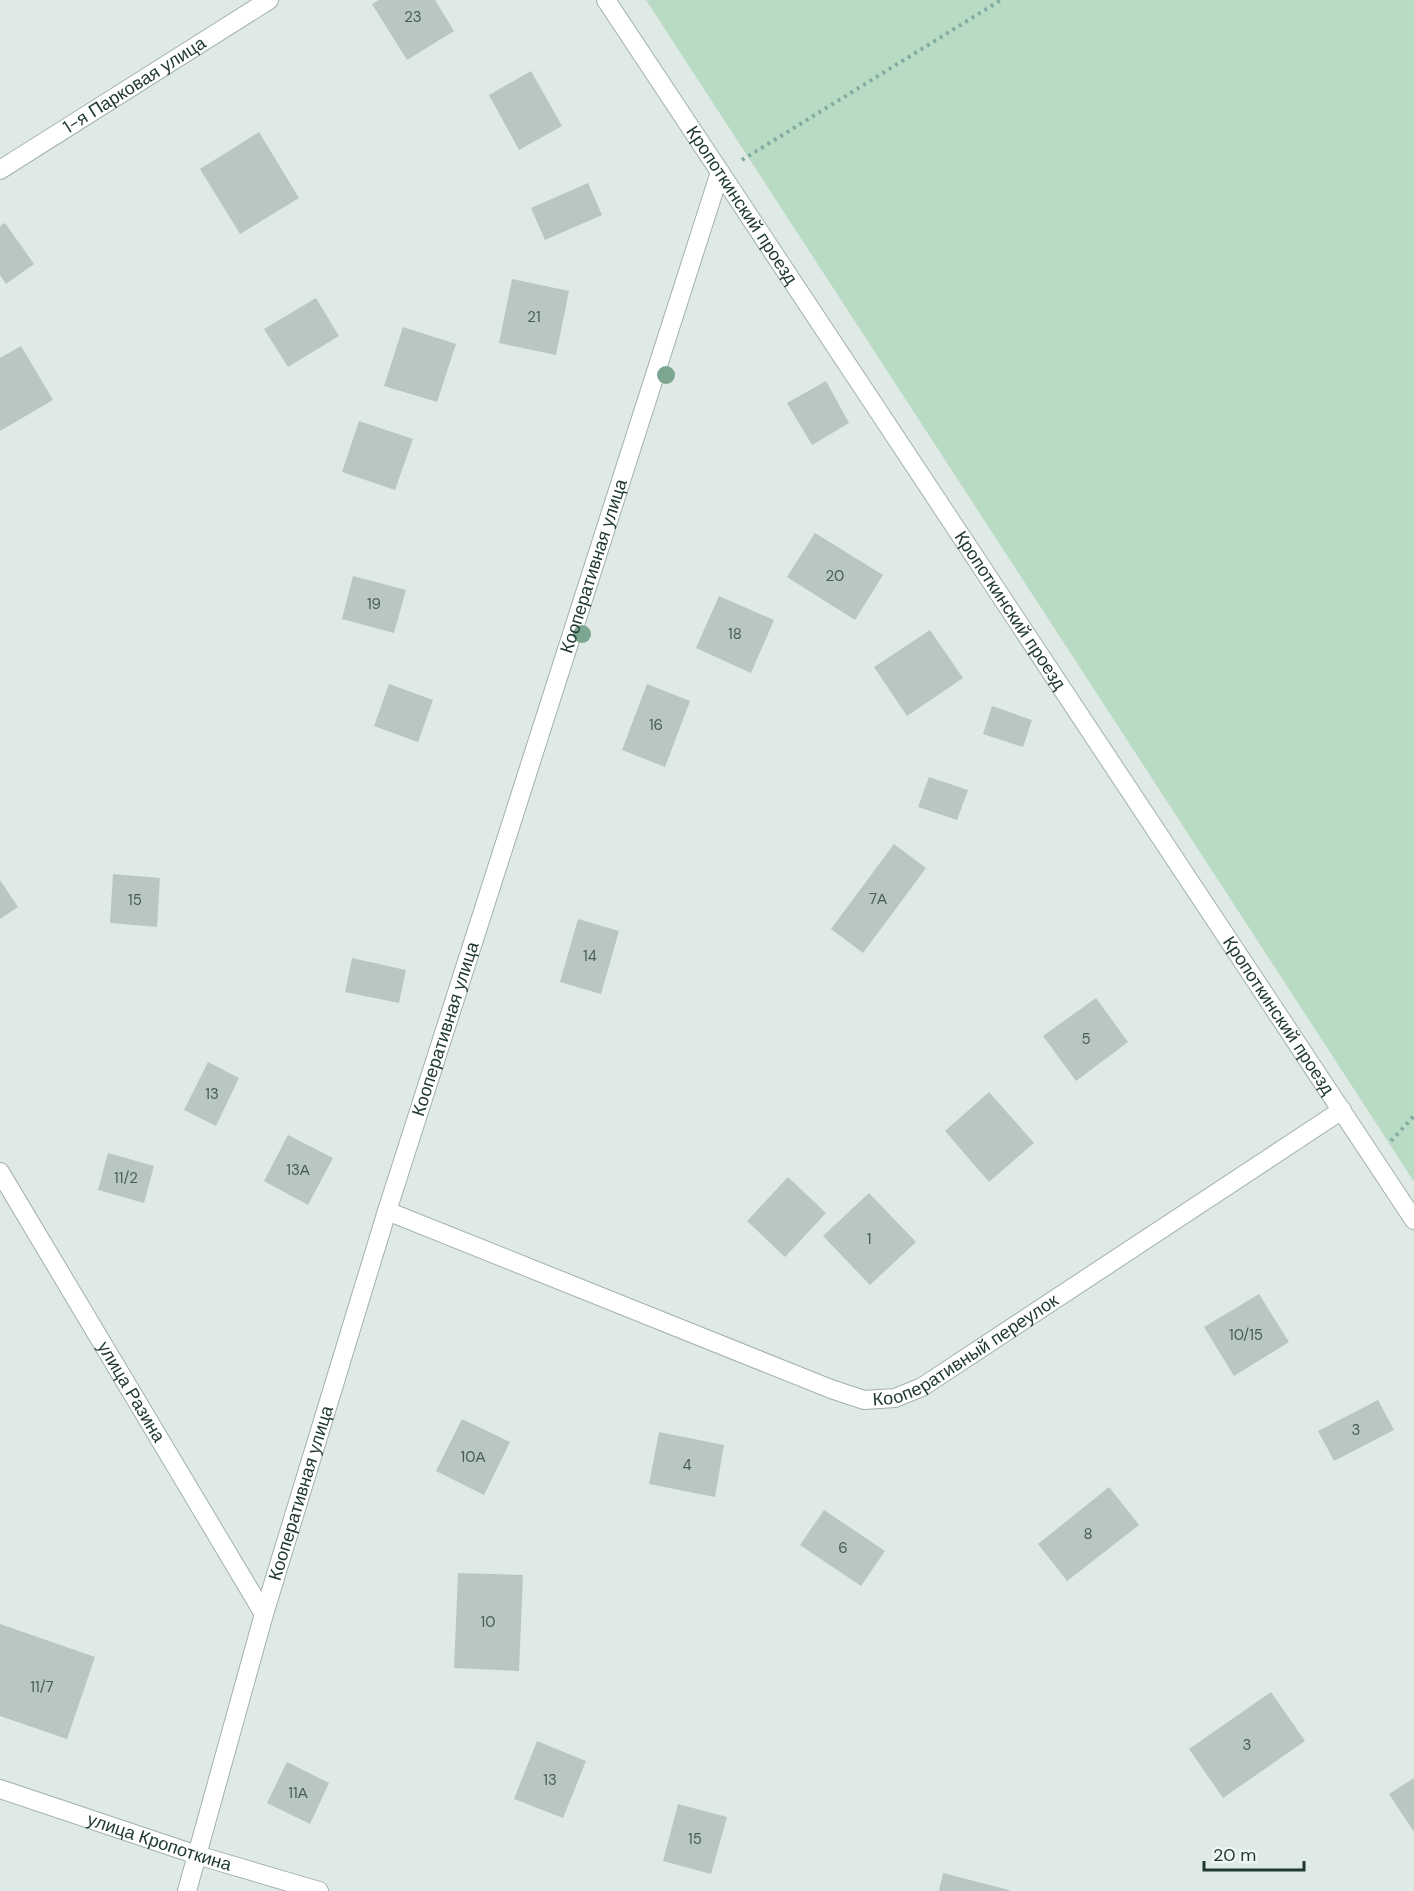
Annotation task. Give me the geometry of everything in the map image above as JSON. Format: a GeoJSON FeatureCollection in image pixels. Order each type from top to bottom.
{"type":"FeatureCollection","features":[{"type":"Feature","properties":{"kind":"street","name":"1-я Парковая улица"},"geometry":{"type":"LineString","coordinates":[[0,170],[269,0]]}},
{"type":"Feature","properties":{"kind":"street","name":"Кропоткинский проезд"},"geometry":{"type":"LineString","coordinates":[[606,0],[1414,1220]]}},
{"type":"Feature","properties":{"kind":"street","name":"Кооперативная улица"},"geometry":{"type":"LineString","coordinates":[[187,1891],[264,1614],[387,1211],[720,172]]}},
{"type":"Feature","properties":{"kind":"street","name":"Кооперативный переулок"},"geometry":{"type":"LineString","coordinates":[[387,1211],[831,1389],[864,1400],[895,1398],[922,1387],[1342,1110]]}},
{"type":"Feature","properties":{"kind":"street","name":"улица Разина"},"geometry":{"type":"LineString","coordinates":[[0,1172],[264,1614]]}},
{"type":"Feature","properties":{"kind":"street","name":"улица Кропоткина"},"geometry":{"type":"LineString","coordinates":[[0,1789],[197,1855],[319,1891]]}},
{"type":"Feature","properties":{"kind":"path"},"geometry":{"type":"LineString","coordinates":[[720,172],[1001,0]]}},
{"type":"Feature","properties":{"kind":"green space"},"geometry":{"type":"Polygon","coordinates":[[[646,0],[1414,0],[1414,1182],[1389,1143],[646,0]]]}},
{"type":"Feature","properties":{"kind":"building"},"geometry":{"type":"Polygon","coordinates":[[[379,0],[435,0],[454,31],[407,60],[372,4],[379,0]]]}},
{"type":"Feature","properties":{"kind":"building"},"geometry":{"type":"Polygon","coordinates":[[[531,71],[562,126],[519,150],[489,95],[531,71]]]}},
{"type":"Feature","properties":{"kind":"building"},"geometry":{"type":"Polygon","coordinates":[[[259,132],[299,198],[240,234],[200,169],[259,132]]]}},
{"type":"Feature","properties":{"kind":"building"},"geometry":{"type":"Polygon","coordinates":[[[588,183],[602,215],[545,240],[531,208],[588,183]]]}},
{"type":"Feature","properties":{"kind":"building"},"geometry":{"type":"Polygon","coordinates":[[[5,223],[34,264],[6,284],[0,275],[0,226],[5,223]]]}},
{"type":"Feature","properties":{"kind":"building"},"geometry":{"type":"Polygon","coordinates":[[[512,279],[569,291],[556,355],[499,343],[512,279]]]}},
{"type":"Feature","properties":{"kind":"building"},"geometry":{"type":"Polygon","coordinates":[[[316,298],[339,336],[288,367],[264,329],[316,298]]]}},
{"type":"Feature","properties":{"kind":"building"},"geometry":{"type":"Polygon","coordinates":[[[403,327],[456,344],[437,402],[384,386],[403,327]]]}},
{"type":"Feature","properties":{"kind":"building"},"geometry":{"type":"Polygon","coordinates":[[[21,346],[53,400],[0,431],[0,358],[21,346]]]}},
{"type":"Feature","properties":{"kind":"building"},"geometry":{"type":"Polygon","coordinates":[[[826,381],[849,423],[812,445],[787,403],[826,381]]]}},
{"type":"Feature","properties":{"kind":"building"},"geometry":{"type":"Polygon","coordinates":[[[359,421],[413,439],[395,490],[342,472],[359,421]]]}},
{"type":"Feature","properties":{"kind":"building"},"geometry":{"type":"Polygon","coordinates":[[[815,533],[883,575],[855,620],[787,577],[815,533]]]}},
{"type":"Feature","properties":{"kind":"building"},"geometry":{"type":"Polygon","coordinates":[[[353,576],[406,590],[394,633],[342,619],[353,576]]]}},
{"type":"Feature","properties":{"kind":"building"},"geometry":{"type":"Polygon","coordinates":[[[719,596],[774,620],[751,673],[696,648],[719,596]]]}},
{"type":"Feature","properties":{"kind":"building"},"geometry":{"type":"Polygon","coordinates":[[[930,630],[963,678],[907,716],[874,667],[930,630]]]}},
{"type":"Feature","properties":{"kind":"building"},"geometry":{"type":"Polygon","coordinates":[[[389,684],[433,700],[418,742],[374,726],[389,684]]]}},
{"type":"Feature","properties":{"kind":"building"},"geometry":{"type":"Polygon","coordinates":[[[647,684],[690,701],[665,767],[622,750],[647,684]]]}},
{"type":"Feature","properties":{"kind":"building"},"geometry":{"type":"Polygon","coordinates":[[[992,706],[1032,720],[1023,747],[983,734],[992,706]]]}},
{"type":"Feature","properties":{"kind":"building"},"geometry":{"type":"Polygon","coordinates":[[[929,777],[968,790],[957,820],[918,807],[929,777]]]}},
{"type":"Feature","properties":{"kind":"building"},"geometry":{"type":"Polygon","coordinates":[[[894,844],[926,868],[863,953],[831,929],[894,844]]]}},
{"type":"Feature","properties":{"kind":"building"},"geometry":{"type":"Polygon","coordinates":[[[113,874],[160,878],[157,927],[110,923],[113,874]]]}},
{"type":"Feature","properties":{"kind":"building"},"geometry":{"type":"Polygon","coordinates":[[[0,880],[18,907],[0,919],[0,880]]]}},
{"type":"Feature","properties":{"kind":"building"},"geometry":{"type":"Polygon","coordinates":[[[578,919],[619,931],[601,994],[560,982],[578,919]]]}},
{"type":"Feature","properties":{"kind":"building"},"geometry":{"type":"Polygon","coordinates":[[[352,958],[406,970],[399,1003],[345,992],[352,958]]]}},
{"type":"Feature","properties":{"kind":"building"},"geometry":{"type":"Polygon","coordinates":[[[1096,998],[1128,1042],[1076,1081],[1043,1036],[1096,998]]]}},
{"type":"Feature","properties":{"kind":"building"},"geometry":{"type":"Polygon","coordinates":[[[208,1062],[239,1078],[216,1126],[184,1110],[208,1062]]]}},
{"type":"Feature","properties":{"kind":"building"},"geometry":{"type":"Polygon","coordinates":[[[989,1092],[1034,1143],[989,1182],[945,1131],[989,1092]]]}},
{"type":"Feature","properties":{"kind":"building"},"geometry":{"type":"Polygon","coordinates":[[[288,1135],[333,1158],[308,1205],[264,1181],[288,1135]]]}},
{"type":"Feature","properties":{"kind":"building"},"geometry":{"type":"Polygon","coordinates":[[[108,1153],[154,1166],[144,1203],[98,1190],[108,1153]]]}},
{"type":"Feature","properties":{"kind":"building"},"geometry":{"type":"Polygon","coordinates":[[[788,1177],[826,1213],[785,1257],[747,1221],[788,1177]]]}},
{"type":"Feature","properties":{"kind":"building"},"geometry":{"type":"Polygon","coordinates":[[[869,1193],[916,1242],[870,1285],[823,1236],[869,1193]]]}},
{"type":"Feature","properties":{"kind":"building"},"geometry":{"type":"Polygon","coordinates":[[[1259,1294],[1289,1342],[1234,1376],[1204,1327],[1259,1294]]]}},
{"type":"Feature","properties":{"kind":"building"},"geometry":{"type":"Polygon","coordinates":[[[1378,1400],[1394,1430],[1334,1461],[1318,1431],[1378,1400]]]}},
{"type":"Feature","properties":{"kind":"building"},"geometry":{"type":"Polygon","coordinates":[[[462,1419],[510,1442],[484,1495],[436,1471],[462,1419]]]}},
{"type":"Feature","properties":{"kind":"building"},"geometry":{"type":"Polygon","coordinates":[[[659,1432],[724,1445],[715,1497],[649,1484],[659,1432]]]}},
{"type":"Feature","properties":{"kind":"building"},"geometry":{"type":"Polygon","coordinates":[[[1109,1487],[1139,1525],[1067,1581],[1038,1544],[1109,1487]]]}},
{"type":"Feature","properties":{"kind":"building"},"geometry":{"type":"Polygon","coordinates":[[[824,1510],[885,1551],[861,1586],[800,1545],[824,1510]]]}},
{"type":"Feature","properties":{"kind":"building"},"geometry":{"type":"Polygon","coordinates":[[[458,1573],[523,1575],[519,1671],[454,1668],[458,1573]]]}},
{"type":"Feature","properties":{"kind":"building"},"geometry":{"type":"Polygon","coordinates":[[[0,1624],[95,1657],[67,1739],[0,1716],[0,1624]]]}},
{"type":"Feature","properties":{"kind":"building"},"geometry":{"type":"Polygon","coordinates":[[[1271,1692],[1305,1741],[1223,1798],[1189,1749],[1271,1692]]]}},
{"type":"Feature","properties":{"kind":"building"},"geometry":{"type":"Polygon","coordinates":[[[537,1741],[586,1761],[563,1818],[514,1799],[537,1741]]]}},
{"type":"Feature","properties":{"kind":"building"},"geometry":{"type":"Polygon","coordinates":[[[287,1762],[329,1783],[310,1824],[267,1803],[287,1762]]]}},
{"type":"Feature","properties":{"kind":"building"},"geometry":{"type":"Polygon","coordinates":[[[1414,1778],[1414,1832],[1389,1794],[1414,1778]]]}},
{"type":"Feature","properties":{"kind":"building"},"geometry":{"type":"Polygon","coordinates":[[[678,1804],[727,1817],[711,1874],[663,1861],[678,1804]]]}},
{"type":"Feature","properties":{"kind":"building"},"geometry":{"type":"Polygon","coordinates":[[[943,1873],[1009,1890],[1009,1891],[939,1891],[943,1873]]]}}]}
